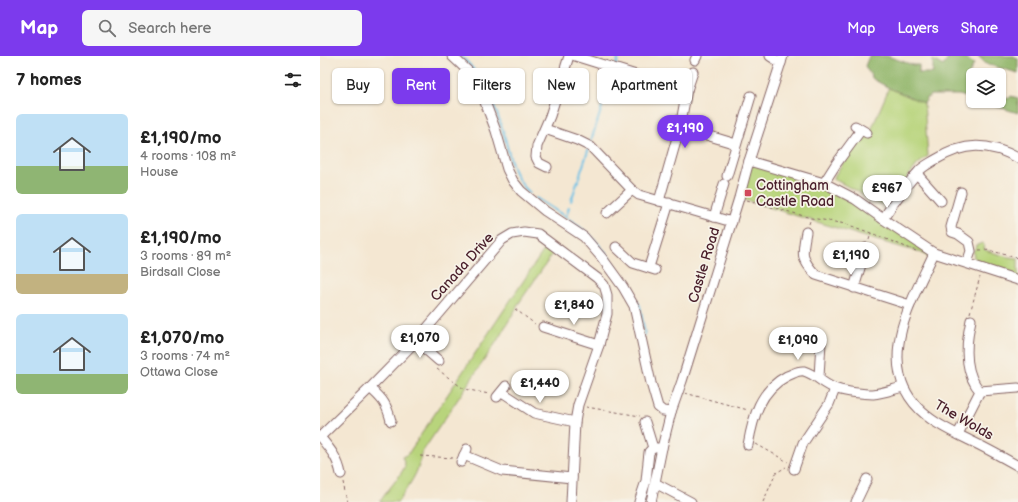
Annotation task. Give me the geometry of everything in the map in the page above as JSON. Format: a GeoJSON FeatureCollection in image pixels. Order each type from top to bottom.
{"type":"FeatureCollection","features":[{"type":"Feature","properties":{"kind":"street"},"geometry":{"type":"LineString","coordinates":[[452,56],[468,71],[480,89],[496,131],[507,169],[520,191],[545,211],[584,237],[623,287],[634,306],[651,383],[658,407],[663,411],[672,412]]}},
{"type":"Feature","properties":{"kind":"street"},"geometry":{"type":"LineString","coordinates":[[547,167],[539,163],[536,158],[538,146],[550,116],[569,56]]}},
{"type":"Feature","properties":{"kind":"street"},"geometry":{"type":"LineString","coordinates":[[575,56],[614,68]]}},
{"type":"Feature","properties":{"kind":"street"},"geometry":{"type":"LineString","coordinates":[[770,56],[782,60]]}},
{"type":"Feature","properties":{"kind":"street","name":"Castle Road"},"geometry":{"type":"LineString","coordinates":[[650,502],[655,483],[658,448],[679,391],[732,222],[749,161],[782,60]]}},
{"type":"Feature","properties":{"kind":"street"},"geometry":{"type":"LineString","coordinates":[[714,217],[751,96]]}},
{"type":"Feature","properties":{"kind":"street"},"geometry":{"type":"LineString","coordinates":[[658,201],[680,127],[684,104]]}},
{"type":"Feature","properties":{"kind":"street"},"geometry":{"type":"LineString","coordinates":[[680,127],[736,144]]}},
{"type":"Feature","properties":{"kind":"street"},"geometry":{"type":"LineString","coordinates":[[545,129],[577,140],[591,147],[632,190],[646,198],[669,203],[732,222]]}},
{"type":"Feature","properties":{"kind":"street"},"geometry":{"type":"LineString","coordinates":[[824,183],[861,130]]}},
{"type":"Feature","properties":{"kind":"street"},"geometry":{"type":"LineString","coordinates":[[882,219],[921,169],[946,153],[962,147],[983,146],[1004,151],[1018,158]]}},
{"type":"Feature","properties":{"kind":"street"},"geometry":{"type":"LineString","coordinates":[[749,161],[824,183],[855,199],[882,219],[934,253],[1018,280]]}},
{"type":"Feature","properties":{"kind":"street"},"geometry":{"type":"LineString","coordinates":[[917,174],[941,201]]}},
{"type":"Feature","properties":{"kind":"street"},"geometry":{"type":"LineString","coordinates":[[607,213],[632,190]]}},
{"type":"Feature","properties":{"kind":"street"},"geometry":{"type":"LineString","coordinates":[[961,192],[951,227],[952,232],[958,234],[969,242],[971,251],[967,263]]}},
{"type":"Feature","properties":{"kind":"street"},"geometry":{"type":"LineString","coordinates":[[616,247],[630,261],[649,268],[669,203]]}},
{"type":"Feature","properties":{"kind":"street","name":"Canada Drive"},"geometry":{"type":"LineString","coordinates":[[320,437],[416,340],[502,240],[512,234],[524,232],[538,234],[597,278],[604,285],[607,295],[607,314],[599,345],[578,405],[575,422],[571,502]]}},
{"type":"Feature","properties":{"kind":"street"},"geometry":{"type":"LineString","coordinates":[[806,232],[802,252],[806,265],[816,275],[910,305]]}},
{"type":"Feature","properties":{"kind":"street"},"geometry":{"type":"LineString","coordinates":[[854,288],[866,248]]}},
{"type":"Feature","properties":{"kind":"street","name":"The Wolds"},"geometry":{"type":"LineString","coordinates":[[934,253],[910,305],[902,327],[897,357],[903,387],[916,406],[927,417],[1018,466]]}},
{"type":"Feature","properties":{"kind":"street"},"geometry":{"type":"LineString","coordinates":[[972,320],[968,335],[966,354],[972,376],[980,391]]}},
{"type":"Feature","properties":{"kind":"street"},"geometry":{"type":"LineString","coordinates":[[543,326],[599,345]]}},
{"type":"Feature","properties":{"kind":"street"},"geometry":{"type":"LineString","coordinates":[[416,340],[439,362]]}},
{"type":"Feature","properties":{"kind":"street"},"geometry":{"type":"LineString","coordinates":[[818,378],[822,342]]}},
{"type":"Feature","properties":{"kind":"street"},"geometry":{"type":"LineString","coordinates":[[749,444],[756,413],[762,400],[777,381],[796,372],[803,371],[818,378],[835,389],[873,394],[903,387]]}},
{"type":"Feature","properties":{"kind":"street"},"geometry":{"type":"LineString","coordinates":[[370,388],[382,399],[388,409],[392,423]]}},
{"type":"Feature","properties":{"kind":"street"},"geometry":{"type":"LineString","coordinates":[[980,391],[1018,388]]}},
{"type":"Feature","properties":{"kind":"street"},"geometry":{"type":"LineString","coordinates":[[795,468],[803,444],[829,404],[835,389]]}},
{"type":"Feature","properties":{"kind":"street"},"geometry":{"type":"LineString","coordinates":[[958,434],[980,391]]}},
{"type":"Feature","properties":{"kind":"street"},"geometry":{"type":"LineString","coordinates":[[501,393],[534,413],[575,422]]}},
{"type":"Feature","properties":{"kind":"street"},"geometry":{"type":"LineString","coordinates":[[639,502],[646,481],[649,452],[658,448],[645,422]]}},
{"type":"Feature","properties":{"kind":"street"},"geometry":{"type":"LineString","coordinates":[[320,437],[332,451],[339,463],[341,475]]}},
{"type":"Feature","properties":{"kind":"street"},"geometry":{"type":"LineString","coordinates":[[463,456],[502,471],[572,478]]}},
{"type":"Feature","properties":{"kind":"street"},"geometry":{"type":"LineString","coordinates":[[856,502],[869,477]]}},
{"type":"Feature","properties":{"kind":"street"},"geometry":{"type":"LineString","coordinates":[[655,483],[691,502]]}},
{"type":"Feature","properties":{"kind":"path"},"geometry":{"type":"LineString","coordinates":[[739,198],[811,218],[846,224],[916,251]]}},
{"type":"Feature","properties":{"kind":"path"},"geometry":{"type":"LineString","coordinates":[[971,251],[984,250],[1008,257],[1018,258]]}},
{"type":"Feature","properties":{"kind":"path"},"geometry":{"type":"LineString","coordinates":[[972,320],[981,272]]}},
{"type":"Feature","properties":{"kind":"path"},"geometry":{"type":"LineString","coordinates":[[515,309],[539,327],[543,326]]}},
{"type":"Feature","properties":{"kind":"path"},"geometry":{"type":"LineString","coordinates":[[439,362],[464,389],[501,393]]}},
{"type":"Feature","properties":{"kind":"path"},"geometry":{"type":"LineString","coordinates":[[679,391],[756,413]]}},
{"type":"Feature","properties":{"kind":"path"},"geometry":{"type":"LineString","coordinates":[[578,405],[644,417],[645,422]]}},
{"type":"Feature","properties":{"kind":"path"},"geometry":{"type":"LineString","coordinates":[[749,444],[775,456],[795,468]]}},
{"type":"Feature","properties":{"kind":"path"},"geometry":{"type":"LineString","coordinates":[[420,456],[463,456]]}},
{"type":"Feature","properties":{"kind":"path"},"geometry":{"type":"LineString","coordinates":[[763,502],[776,473],[795,468]]}},
{"type":"Feature","properties":{"kind":"path"},"geometry":{"type":"LineString","coordinates":[[341,475],[348,502]]}},
{"type":"Feature","properties":{"kind":"green space"},"geometry":{"type":"Polygon","coordinates":[[[869,56],[887,56],[913,65],[919,65],[919,73],[933,73],[933,60],[943,66],[950,56],[963,56],[974,64],[972,68],[966,68],[966,97],[959,95],[930,95],[924,103],[889,88],[873,79],[865,66],[869,56]]]}},
{"type":"Feature","properties":{"kind":"green space"},"geometry":{"type":"Polygon","coordinates":[[[978,56],[1014,56],[1018,59],[1018,73],[1006,70],[1006,68],[986,64],[978,56]]]}},
{"type":"Feature","properties":{"kind":"green space"},"geometry":{"type":"Polygon","coordinates":[[[889,88],[924,103],[928,156],[917,165],[887,204],[879,204],[834,179],[835,175],[860,137],[869,135],[889,88]]]}},
{"type":"Feature","properties":{"kind":"green space"},"geometry":{"type":"Polygon","coordinates":[[[1011,96],[1018,98],[1018,113],[1002,108],[1006,108],[1006,98],[1008,99],[1011,96]]]}},
{"type":"Feature","properties":{"kind":"green space"},"geometry":{"type":"Polygon","coordinates":[[[749,161],[824,183],[934,253],[931,259],[922,253],[739,198],[749,161]]]}},
{"type":"Feature","properties":{"kind":"green space"},"geometry":{"type":"Polygon","coordinates":[[[983,243],[985,250],[1008,257],[1018,258],[1018,280],[981,269],[974,257],[973,252],[977,245],[983,243]]]}},
{"type":"Feature","properties":{"kind":"green space"},"geometry":{"type":"Polygon","coordinates":[[[546,247],[554,252],[521,300],[497,341],[421,454],[416,474],[398,502],[380,502],[404,468],[405,464],[402,457],[408,454],[546,247]]]}},
{"type":"Feature","properties":{"kind":"waterway"},"geometry":{"type":"LineString","coordinates":[[461,56],[477,74],[489,94],[502,126],[513,168],[519,180],[530,193]]}},
{"type":"Feature","properties":{"kind":"waterway"},"geometry":{"type":"LineString","coordinates":[[616,66],[619,56]]}},
{"type":"Feature","properties":{"kind":"waterway"},"geometry":{"type":"LineString","coordinates":[[590,144],[603,104]]}},
{"type":"Feature","properties":{"kind":"waterway"},"geometry":{"type":"LineString","coordinates":[[571,201],[589,148]]}},
{"type":"Feature","properties":{"kind":"waterway"},"geometry":{"type":"LineString","coordinates":[[536,198],[589,234],[606,253],[640,306],[645,335]]}},
{"type":"Feature","properties":{"kind":"waterway"},"geometry":{"type":"LineString","coordinates":[[566,217],[569,207]]}},
{"type":"Feature","properties":{"kind":"place","name":"Cottingham Castle Road"},"geometry":{"type":"Point","coordinates":[748,193]}}]}
